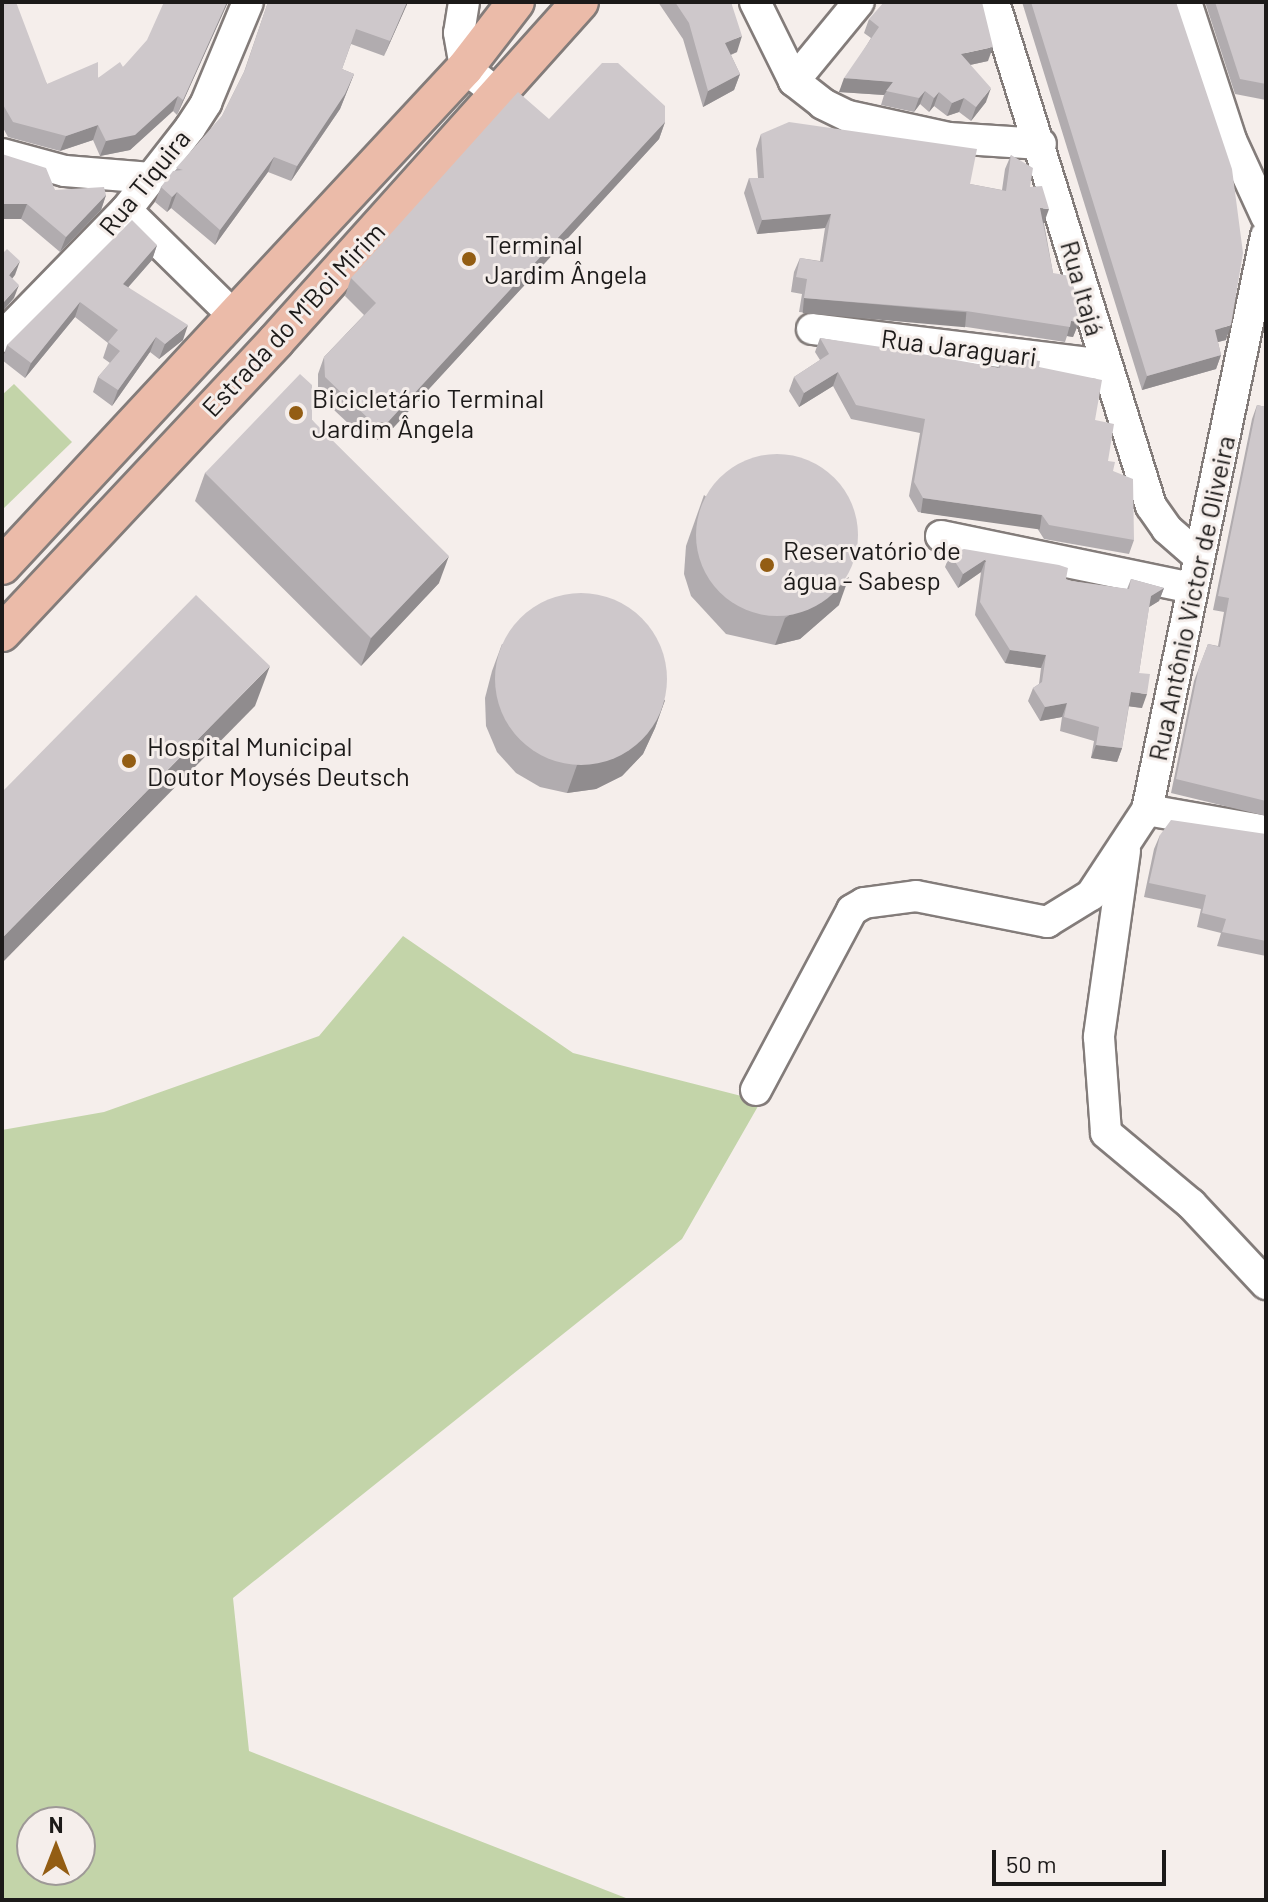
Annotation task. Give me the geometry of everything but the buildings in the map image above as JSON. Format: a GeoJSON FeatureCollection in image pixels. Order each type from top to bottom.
{"type":"FeatureCollection","features":[{"type":"Feature","properties":{"kind":"main road","name":"Estrada do M'Boi Mirim"},"geometry":{"type":"LineString","coordinates":[[2,566],[168,391],[465,68],[516,2]]}},
{"type":"Feature","properties":{"kind":"main road","name":"Estrada do M'Boi Mirim"},"geometry":{"type":"LineString","coordinates":[[2,633],[499,95],[574,4]]}},
{"type":"Feature","properties":{"kind":"main road"},"geometry":{"type":"LineString","coordinates":[[168,391],[192,387],[204,399],[203,416]]}},
{"type":"Feature","properties":{"kind":"street","name":"Rua Tiquira"},"geometry":{"type":"LineString","coordinates":[[2,337],[126,210],[151,178],[206,103],[248,2]]}},
{"type":"Feature","properties":{"kind":"street"},"geometry":{"type":"LineString","coordinates":[[464,2],[459,33],[465,68],[499,95]]}},
{"type":"Feature","properties":{"kind":"street"},"geometry":{"type":"LineString","coordinates":[[755,2],[794,81],[848,116],[949,138],[1041,144]]}},
{"type":"Feature","properties":{"kind":"street"},"geometry":{"type":"LineString","coordinates":[[794,81],[859,2]]}},
{"type":"Feature","properties":{"kind":"street","name":"Rua Itajá"},"geometry":{"type":"LineString","coordinates":[[994,2],[1041,144],[1151,506],[1173,536],[1199,557]]}},
{"type":"Feature","properties":{"kind":"street"},"geometry":{"type":"LineString","coordinates":[[1186,2],[1231,140],[1266,216]]}},
{"type":"Feature","properties":{"kind":"street"},"geometry":{"type":"LineString","coordinates":[[2,154],[65,171],[151,178]]}},
{"type":"Feature","properties":{"kind":"street"},"geometry":{"type":"LineString","coordinates":[[126,210],[235,317]]}},
{"type":"Feature","properties":{"kind":"street","name":"Rua Antônio Victor de Oliveira"},"geometry":{"type":"LineString","coordinates":[[756,1090],[852,910],[864,903],[916,896],[1047,922],[1091,895],[1147,810],[1266,236]]}},
{"type":"Feature","properties":{"kind":"street","name":"Rua Jaraguari"},"geometry":{"type":"LineString","coordinates":[[812,329],[1106,365]]}},
{"type":"Feature","properties":{"kind":"street"},"geometry":{"type":"LineString","coordinates":[[941,536],[1193,588]]}},
{"type":"Feature","properties":{"kind":"street"},"geometry":{"type":"LineString","coordinates":[[1147,810],[1266,831]]}},
{"type":"Feature","properties":{"kind":"street"},"geometry":{"type":"LineString","coordinates":[[1127,841],[1099,1037],[1106,1133],[1191,1204],[1266,1284]]}},
{"type":"Feature","properties":{"kind":"green space"},"geometry":{"type":"Polygon","coordinates":[[[14,384],[72,442],[2,510],[2,395],[14,384]]]}},
{"type":"Feature","properties":{"kind":"green space"},"geometry":{"type":"Polygon","coordinates":[[[403,936],[573,1053],[761,1101],[682,1239],[233,1598],[249,1751],[631,1900],[2,1900],[2,1130],[104,1112],[319,1036],[403,936]]]}},
{"type":"Feature","properties":{"kind":"place","name":"Terminal Jardim Ângela"},"geometry":{"type":"Point","coordinates":[469,259]}},
{"type":"Feature","properties":{"kind":"place","name":"Bicicletário Terminal Jardim Ângela"},"geometry":{"type":"Point","coordinates":[296,413]}},
{"type":"Feature","properties":{"kind":"place","name":"Reservatório de água - Sabesp"},"geometry":{"type":"Point","coordinates":[767,565]}},
{"type":"Feature","properties":{"kind":"place","name":"Hospital Municipal Doutor Moysés Deutsch"},"geometry":{"type":"Point","coordinates":[129,761]}}]}
